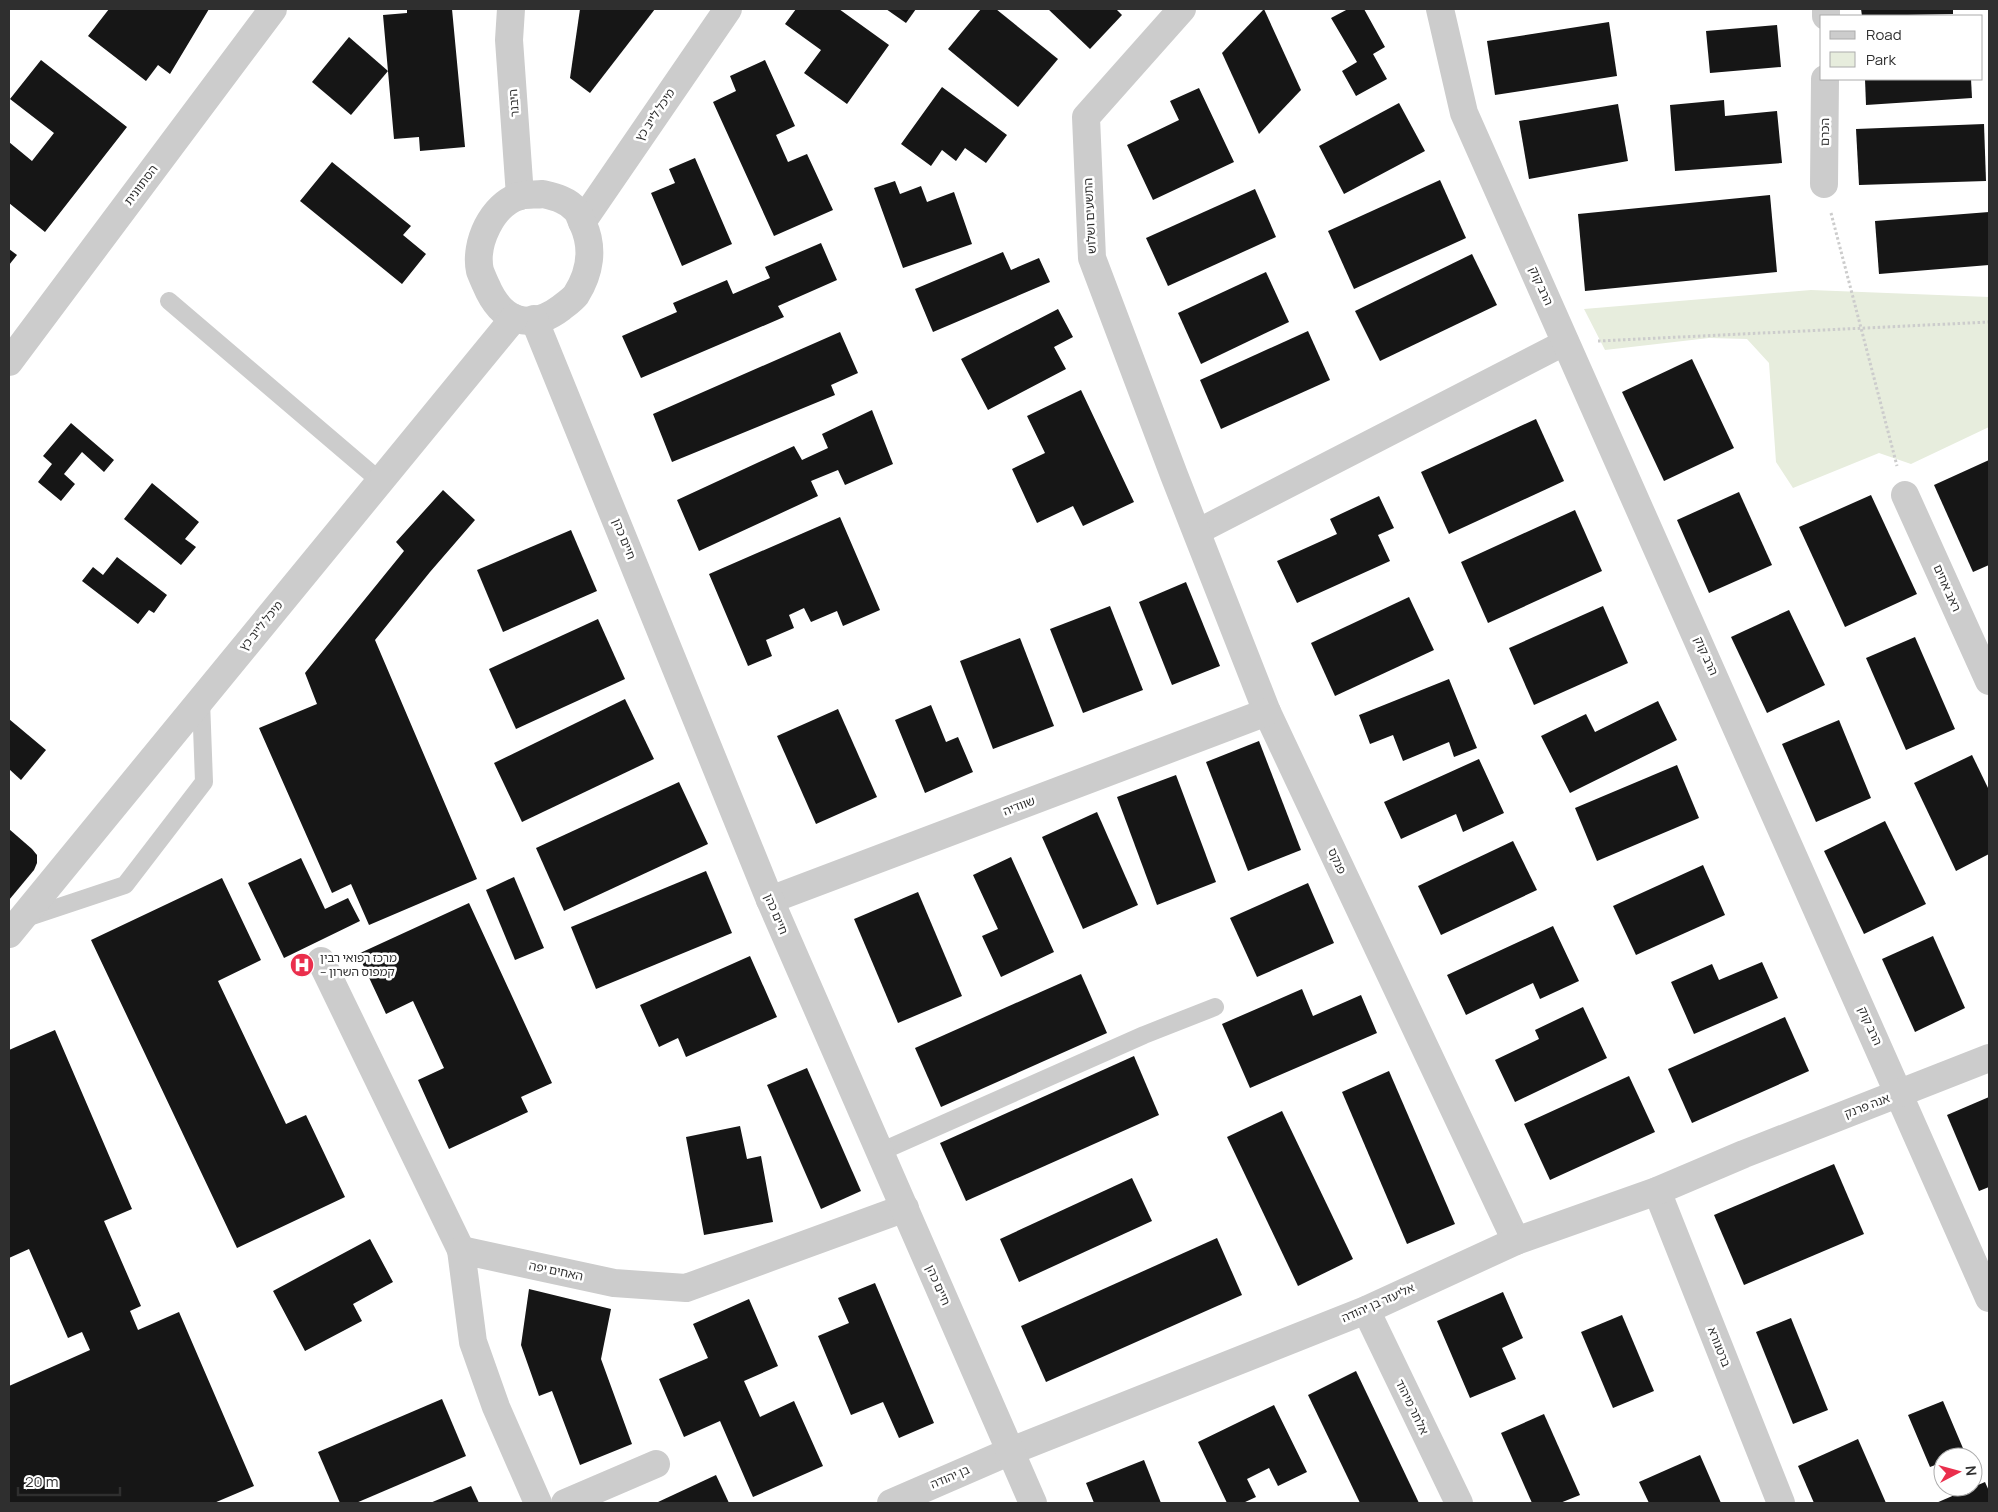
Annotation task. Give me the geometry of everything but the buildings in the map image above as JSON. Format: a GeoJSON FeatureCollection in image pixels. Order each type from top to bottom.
{"type":"FeatureCollection","features":[{"type":"Feature","properties":{"kind":"street","name":"הסתוונית"},"geometry":{"type":"LineString","coordinates":[[9,362],[273,9]]}},
{"type":"Feature","properties":{"kind":"street","name":"היבנר"},"geometry":{"type":"LineString","coordinates":[[511,9],[509,40],[520,196]]}},
{"type":"Feature","properties":{"kind":"street","name":"מיכל לייב כץ"},"geometry":{"type":"LineString","coordinates":[[582,222],[728,9]]}},
{"type":"Feature","properties":{"kind":"street","name":"התשעים ושלוש"},"geometry":{"type":"LineString","coordinates":[[1174,475],[1092,258],[1086,117],[1182,9]]}},
{"type":"Feature","properties":{"kind":"street","name":"הרב קוק"},"geometry":{"type":"LineString","coordinates":[[1440,9],[1464,113],[1900,1093],[1989,1298]]}},
{"type":"Feature","properties":{"kind":"street","name":"הכרם"},"geometry":{"type":"LineString","coordinates":[[1824,184],[1825,80]]}},
{"type":"Feature","properties":{"kind":"street"},"geometry":{"type":"LineString","coordinates":[[543,194],[562,199],[577,210],[582,222],[590,238],[589,270],[575,297],[550,316],[524,319],[501,311],[489,292],[480,270],[481,240],[495,213],[520,196],[543,194]]}},
{"type":"Feature","properties":{"kind":"street","name":"מיכל לייב כץ"},"geometry":{"type":"LineString","coordinates":[[14,927],[380,481],[524,319]]}},
{"type":"Feature","properties":{"kind":"street","name":"חיים כהן"},"geometry":{"type":"LineString","coordinates":[[524,319],[770,900],[1033,1503]]}},
{"type":"Feature","properties":{"kind":"street"},"geometry":{"type":"LineString","coordinates":[[1197,532],[1566,342]]}},
{"type":"Feature","properties":{"kind":"street","name":"פנקס"},"geometry":{"type":"LineString","coordinates":[[1174,475],[1267,712],[1516,1241]]}},
{"type":"Feature","properties":{"kind":"street","name":"ראב אחים"},"geometry":{"type":"LineString","coordinates":[[1905,495],[1989,681]]}},
{"type":"Feature","properties":{"kind":"street","name":"שוודיה"},"geometry":{"type":"LineString","coordinates":[[770,900],[1267,712]]}},
{"type":"Feature","properties":{"kind":"street"},"geometry":{"type":"LineString","coordinates":[[321,961],[461,1250],[473,1342],[496,1407],[538,1503]]}},
{"type":"Feature","properties":{"kind":"street","name":"אנה פרנק"},"geometry":{"type":"LineString","coordinates":[[1744,1154],[1989,1058]]}},
{"type":"Feature","properties":{"kind":"street","name":"אליעזר בן יהודה"},"geometry":{"type":"LineString","coordinates":[[1011,1451],[1366,1310],[1516,1241],[1657,1191],[1744,1154]]}},
{"type":"Feature","properties":{"kind":"street","name":"ברטנורא"},"geometry":{"type":"LineString","coordinates":[[1657,1191],[1781,1503]]}},
{"type":"Feature","properties":{"kind":"street","name":"האחים יפה"},"geometry":{"type":"LineString","coordinates":[[461,1250],[614,1283],[686,1288],[905,1208]]}},
{"type":"Feature","properties":{"kind":"street","name":"אלתר מיהוד"},"geometry":{"type":"LineString","coordinates":[[1366,1310],[1459,1503]]}},
{"type":"Feature","properties":{"kind":"street","name":"בן יהודה"},"geometry":{"type":"LineString","coordinates":[[890,1503],[1011,1451]]}},
{"type":"Feature","properties":{"kind":"street"},"geometry":{"type":"LineString","coordinates":[[565,1503],[656,1464]]}},
{"type":"Feature","properties":{"kind":"lane"},"geometry":{"type":"LineString","coordinates":[[169,301],[380,481]]}},
{"type":"Feature","properties":{"kind":"lane"},"geometry":{"type":"LineString","coordinates":[[14,927],[126,885],[204,782],[201,700]]}},
{"type":"Feature","properties":{"kind":"lane"},"geometry":{"type":"LineString","coordinates":[[880,1152],[1144,1035],[1215,1007]]}},
{"type":"Feature","properties":{"kind":"path"},"geometry":{"type":"LineString","coordinates":[[1824,184],[1905,495]]}},
{"type":"Feature","properties":{"kind":"path"},"geometry":{"type":"LineString","coordinates":[[1566,342],[1989,322]]}},
{"type":"Feature","properties":{"kind":"green space"},"geometry":{"type":"Polygon","coordinates":[[[1811,290],[1989,297],[1989,427],[1911,464],[1879,453],[1793,488],[1776,462],[1769,363],[1747,339],[1709,338],[1605,350],[1584,309],[1811,290]]]}},
{"type":"Feature","properties":{"kind":"place","name":"מרכז רפואי רבין – קמפוס השרון"},"geometry":{"type":"Point","coordinates":[302,965]}}]}
